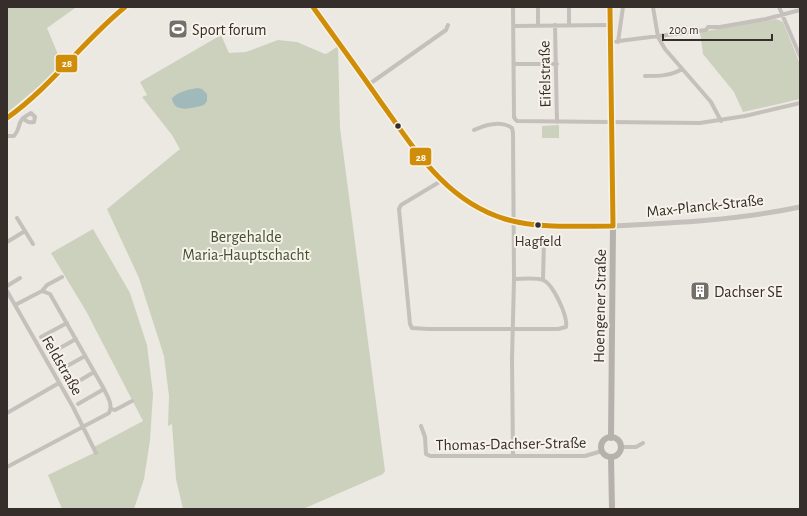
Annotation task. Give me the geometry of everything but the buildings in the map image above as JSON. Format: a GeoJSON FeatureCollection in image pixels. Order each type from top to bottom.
{"type":"FeatureCollection","features":[{"type":"Feature","properties":{"kind":"main road","name":"Hoengener Straße"},"geometry":{"type":"LineString","coordinates":[[610,7],[611,122],[609,226],[611,438]]}},
{"type":"Feature","properties":{"kind":"main road"},"geometry":{"type":"LineString","coordinates":[[608,438],[618,440],[621,447],[618,454],[611,457],[607,457],[601,448],[603,442],[608,438]]}},
{"type":"Feature","properties":{"kind":"main road"},"geometry":{"type":"LineString","coordinates":[[611,457],[612,509]]}},
{"type":"Feature","properties":{"kind":"street"},"geometry":{"type":"LineString","coordinates":[[7,118],[35,96],[52,80],[93,34],[125,7]]}},
{"type":"Feature","properties":{"kind":"street","name":"Max-Planck-Straße"},"geometry":{"type":"LineString","coordinates":[[313,7],[423,161],[440,181],[452,191],[484,211],[513,221],[538,225],[609,226],[719,220],[800,207]]}},
{"type":"Feature","properties":{"kind":"street"},"geometry":{"type":"LineString","coordinates":[[513,7],[515,119],[517,121],[700,124],[721,121],[800,103]]}},
{"type":"Feature","properties":{"kind":"street"},"geometry":{"type":"LineString","coordinates":[[538,7],[538,25]]}},
{"type":"Feature","properties":{"kind":"street"},"geometry":{"type":"LineString","coordinates":[[569,7],[569,25]]}},
{"type":"Feature","properties":{"kind":"street"},"geometry":{"type":"LineString","coordinates":[[618,42],[623,7]]}},
{"type":"Feature","properties":{"kind":"street"},"geometry":{"type":"LineString","coordinates":[[653,7],[658,37],[665,49],[711,102],[721,121]]}},
{"type":"Feature","properties":{"kind":"street"},"geometry":{"type":"LineString","coordinates":[[779,7],[800,56]]}},
{"type":"Feature","properties":{"kind":"street"},"geometry":{"type":"LineString","coordinates":[[611,42],[706,30],[708,27],[720,27],[783,16],[800,10]]}},
{"type":"Feature","properties":{"kind":"street"},"geometry":{"type":"LineString","coordinates":[[513,26],[611,24]]}},
{"type":"Feature","properties":{"kind":"street"},"geometry":{"type":"LineString","coordinates":[[368,85],[446,30],[448,25]]}},
{"type":"Feature","properties":{"kind":"street","name":"Eifelstraße"},"geometry":{"type":"LineString","coordinates":[[555,25],[557,122]]}},
{"type":"Feature","properties":{"kind":"street"},"geometry":{"type":"LineString","coordinates":[[514,64],[557,64]]}},
{"type":"Feature","properties":{"kind":"street"},"geometry":{"type":"LineString","coordinates":[[645,76],[667,75],[676,73],[682,69]]}},
{"type":"Feature","properties":{"kind":"street"},"geometry":{"type":"LineString","coordinates":[[7,136],[14,136],[19,123],[23,118]]}},
{"type":"Feature","properties":{"kind":"street"},"geometry":{"type":"LineString","coordinates":[[474,130],[489,124],[504,124],[512,128],[514,139],[514,279],[512,360],[513,456]]}},
{"type":"Feature","properties":{"kind":"street"},"geometry":{"type":"LineString","coordinates":[[440,181],[401,205],[399,209],[410,324],[412,328],[558,329],[566,327],[563,307],[556,295],[543,280],[544,239]]}},
{"type":"Feature","properties":{"kind":"street"},"geometry":{"type":"LineString","coordinates":[[17,218],[33,244]]}},
{"type":"Feature","properties":{"kind":"street"},"geometry":{"type":"LineString","coordinates":[[7,242],[25,231]]}},
{"type":"Feature","properties":{"kind":"street"},"geometry":{"type":"LineString","coordinates":[[15,305],[42,291],[47,285],[62,277]]}},
{"type":"Feature","properties":{"kind":"street"},"geometry":{"type":"LineString","coordinates":[[7,286],[20,278]]}},
{"type":"Feature","properties":{"kind":"street"},"geometry":{"type":"LineString","coordinates":[[514,279],[543,280]]}},
{"type":"Feature","properties":{"kind":"street","name":"Feldstraße"},"geometry":{"type":"LineString","coordinates":[[7,291],[59,383],[96,453]]}},
{"type":"Feature","properties":{"kind":"street"},"geometry":{"type":"LineString","coordinates":[[7,467],[109,413],[111,409],[110,401],[53,298],[50,294],[42,291]]}},
{"type":"Feature","properties":{"kind":"street"},"geometry":{"type":"LineString","coordinates":[[41,337],[67,323]]}},
{"type":"Feature","properties":{"kind":"street"},"geometry":{"type":"LineString","coordinates":[[51,354],[76,339]]}},
{"type":"Feature","properties":{"kind":"street"},"geometry":{"type":"LineString","coordinates":[[60,370],[85,356]]}},
{"type":"Feature","properties":{"kind":"street"},"geometry":{"type":"LineString","coordinates":[[69,387],[94,372]]}},
{"type":"Feature","properties":{"kind":"street"},"geometry":{"type":"LineString","coordinates":[[7,413],[59,383]]}},
{"type":"Feature","properties":{"kind":"street"},"geometry":{"type":"LineString","coordinates":[[78,404],[104,390]]}},
{"type":"Feature","properties":{"kind":"street"},"geometry":{"type":"LineString","coordinates":[[111,409],[115,410],[132,401]]}},
{"type":"Feature","properties":{"kind":"street","name":"Thomas-Dachser-Straße"},"geometry":{"type":"LineString","coordinates":[[421,426],[425,437],[426,454],[428,456],[586,456],[602,451]]}},
{"type":"Feature","properties":{"kind":"street"},"geometry":{"type":"LineString","coordinates":[[621,447],[636,447],[643,443]]}},
{"type":"Feature","properties":{"kind":"green space"},"geometry":{"type":"Polygon","coordinates":[[[7,7],[75,8],[47,28],[62,64],[50,77],[7,113],[7,7]]]}},
{"type":"Feature","properties":{"kind":"green space"},"geometry":{"type":"Polygon","coordinates":[[[776,19],[783,22],[800,64],[800,99],[743,112],[734,92],[703,54],[700,32],[776,19]]]}},
{"type":"Feature","properties":{"kind":"green space","name":"Bergehalde Maria-Hauptschacht"},"geometry":{"type":"Polygon","coordinates":[[[221,35],[229,53],[246,52],[278,40],[297,42],[325,54],[338,46],[340,128],[385,471],[383,474],[303,509],[183,509],[176,479],[172,424],[168,426],[169,396],[164,356],[139,278],[107,209],[180,149],[172,135],[142,97],[147,95],[140,82],[221,35]]]}},
{"type":"Feature","properties":{"kind":"green space"},"geometry":{"type":"Polygon","coordinates":[[[559,125],[559,138],[542,138],[542,126],[559,125]]]}},
{"type":"Feature","properties":{"kind":"green space"},"geometry":{"type":"Polygon","coordinates":[[[93,229],[130,293],[147,345],[153,394],[150,440],[144,479],[134,509],[62,509],[48,475],[96,452],[94,447],[143,421],[86,311],[51,253],[93,229]]]}},
{"type":"Feature","properties":{"kind":"water"},"geometry":{"type":"Polygon","coordinates":[[[198,88],[202,89],[207,94],[207,101],[204,105],[185,109],[176,106],[173,103],[172,98],[177,94],[198,88]]]}},
{"type":"Feature","properties":{"kind":"transit line","name":"28"},"geometry":{"type":"LineString","coordinates":[[7,118],[39,92],[95,34],[125,7]]}},
{"type":"Feature","properties":{"kind":"transit line","name":"28"},"geometry":{"type":"LineString","coordinates":[[313,7],[405,137],[433,171],[465,200],[484,211],[518,222],[545,226],[613,226],[610,7]]}},
{"type":"Feature","properties":{"kind":"place","name":"Sport forum"},"geometry":{"type":"Point","coordinates":[178,29]}},
{"type":"Feature","properties":{"kind":"place","name":"Hagfeld"},"geometry":{"type":"Point","coordinates":[538,225]}},
{"type":"Feature","properties":{"kind":"place","name":"Dachser SE"},"geometry":{"type":"Point","coordinates":[700,291]}}]}
